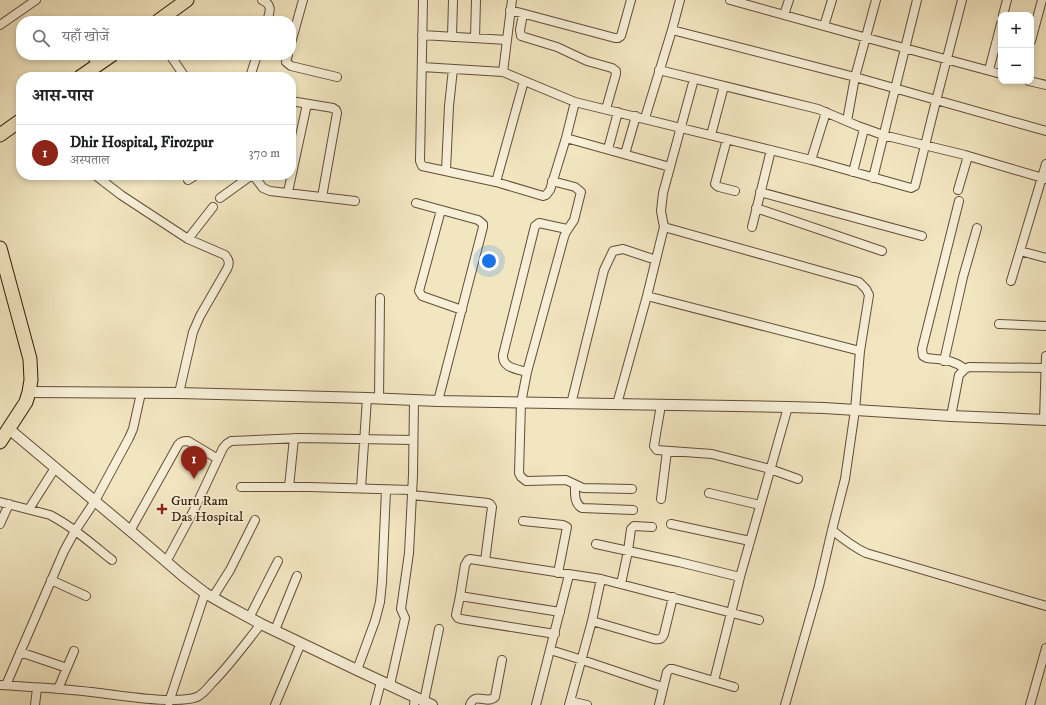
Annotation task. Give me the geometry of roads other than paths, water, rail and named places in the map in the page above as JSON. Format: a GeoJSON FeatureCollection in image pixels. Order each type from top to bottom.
{"type":"FeatureCollection","features":[{"type":"Feature","properties":{"kind":"highway"},"geometry":{"type":"LineString","coordinates":[[165,16],[187,0]]}},
{"type":"Feature","properties":{"kind":"highway"},"geometry":{"type":"LineString","coordinates":[[90,69],[104,60]]}},
{"type":"Feature","properties":{"kind":"highway"},"geometry":{"type":"LineString","coordinates":[[0,135],[16,124]]}},
{"type":"Feature","properties":{"kind":"highway"},"geometry":{"type":"LineString","coordinates":[[0,248],[30,359],[31,380],[26,402],[4,426],[0,442]]}},
{"type":"Feature","properties":{"kind":"street"},"geometry":{"type":"LineString","coordinates":[[0,25],[36,0]]}},
{"type":"Feature","properties":{"kind":"street"},"geometry":{"type":"LineString","coordinates":[[262,0],[268,4],[270,8],[268,16]]}},
{"type":"Feature","properties":{"kind":"street"},"geometry":{"type":"LineString","coordinates":[[296,25],[303,0]]}},
{"type":"Feature","properties":{"kind":"street"},"geometry":{"type":"LineString","coordinates":[[423,0],[420,164],[496,182],[543,196],[546,195],[548,193],[566,138],[575,102]]}},
{"type":"Feature","properties":{"kind":"street"},"geometry":{"type":"LineString","coordinates":[[452,38],[453,0]]}},
{"type":"Feature","properties":{"kind":"street"},"geometry":{"type":"LineString","coordinates":[[475,38],[476,0]]}},
{"type":"Feature","properties":{"kind":"street"},"geometry":{"type":"LineString","coordinates":[[503,72],[512,0]]}},
{"type":"Feature","properties":{"kind":"street"},"geometry":{"type":"LineString","coordinates":[[510,10],[618,38],[621,36],[631,0]]}},
{"type":"Feature","properties":{"kind":"street"},"geometry":{"type":"LineString","coordinates":[[645,118],[680,0]]}},
{"type":"Feature","properties":{"kind":"street"},"geometry":{"type":"LineString","coordinates":[[730,0],[749,2],[784,15],[998,73]]}},
{"type":"Feature","properties":{"kind":"street"},"geometry":{"type":"LineString","coordinates":[[784,15],[789,0]]}},
{"type":"Feature","properties":{"kind":"street"},"geometry":{"type":"LineString","coordinates":[[824,26],[832,0]]}},
{"type":"Feature","properties":{"kind":"street"},"geometry":{"type":"LineString","coordinates":[[847,121],[856,77],[876,0]]}},
{"type":"Feature","properties":{"kind":"street"},"geometry":{"type":"LineString","coordinates":[[873,178],[917,0]]}},
{"type":"Feature","properties":{"kind":"street"},"geometry":{"type":"LineString","coordinates":[[422,68],[503,72],[575,102],[682,127],[811,160],[909,188],[914,187],[962,0]]}},
{"type":"Feature","properties":{"kind":"street"},"geometry":{"type":"LineString","coordinates":[[1004,12],[1007,0]]}},
{"type":"Feature","properties":{"kind":"street"},"geometry":{"type":"LineString","coordinates":[[1034,34],[1042,14],[1042,0]]}},
{"type":"Feature","properties":{"kind":"street"},"geometry":{"type":"LineString","coordinates":[[522,14],[520,30],[521,36],[614,69],[616,74],[606,109]]}},
{"type":"Feature","properties":{"kind":"street"},"geometry":{"type":"LineString","coordinates":[[672,30],[856,77],[1046,130]]}},
{"type":"Feature","properties":{"kind":"street"},"geometry":{"type":"LineString","coordinates":[[422,35],[452,38],[507,40]]}},
{"type":"Feature","properties":{"kind":"street"},"geometry":{"type":"LineString","coordinates":[[989,70],[998,36]]}},
{"type":"Feature","properties":{"kind":"street"},"geometry":{"type":"LineString","coordinates":[[174,60],[182,72]]}},
{"type":"Feature","properties":{"kind":"street"},"geometry":{"type":"LineString","coordinates":[[252,72],[255,60]]}},
{"type":"Feature","properties":{"kind":"street"},"geometry":{"type":"LineString","coordinates":[[287,60],[286,62],[292,66],[337,77]]}},
{"type":"Feature","properties":{"kind":"street"},"geometry":{"type":"LineString","coordinates":[[446,170],[449,106],[453,69]]}},
{"type":"Feature","properties":{"kind":"street"},"geometry":{"type":"LineString","coordinates":[[659,70],[811,107],[864,129],[883,135],[968,156],[1044,179]]}},
{"type":"Feature","properties":{"kind":"street"},"geometry":{"type":"LineString","coordinates":[[617,404],[647,296],[664,227],[661,211],[661,200],[694,79]]}},
{"type":"Feature","properties":{"kind":"street"},"geometry":{"type":"LineString","coordinates":[[496,182],[524,81]]}},
{"type":"Feature","properties":{"kind":"street"},"geometry":{"type":"LineString","coordinates":[[1034,82],[1046,86]]}},
{"type":"Feature","properties":{"kind":"street"},"geometry":{"type":"LineString","coordinates":[[711,135],[724,86]]}},
{"type":"Feature","properties":{"kind":"street"},"geometry":{"type":"LineString","coordinates":[[296,103],[332,108],[338,113],[322,197]]}},
{"type":"Feature","properties":{"kind":"street"},"geometry":{"type":"LineString","coordinates":[[296,155],[307,104]]}},
{"type":"Feature","properties":{"kind":"street"},"geometry":{"type":"LineString","coordinates":[[608,149],[618,112]]}},
{"type":"Feature","properties":{"kind":"street"},"geometry":{"type":"LineString","coordinates":[[811,160],[826,112]]}},
{"type":"Feature","properties":{"kind":"street"},"geometry":{"type":"LineString","coordinates":[[625,154],[636,116]]}},
{"type":"Feature","properties":{"kind":"street"},"geometry":{"type":"LineString","coordinates":[[853,172],[864,129]]}},
{"type":"Feature","properties":{"kind":"street"},"geometry":{"type":"LineString","coordinates":[[566,138],[670,167]]}},
{"type":"Feature","properties":{"kind":"street"},"geometry":{"type":"LineString","coordinates":[[727,139],[715,184],[717,186],[735,191]]}},
{"type":"Feature","properties":{"kind":"street"},"geometry":{"type":"LineString","coordinates":[[752,227],[771,150]]}},
{"type":"Feature","properties":{"kind":"street"},"geometry":{"type":"LineString","coordinates":[[958,190],[968,156]]}},
{"type":"Feature","properties":{"kind":"street"},"geometry":{"type":"LineString","coordinates":[[1011,282],[1044,179],[1046,164]]}},
{"type":"Feature","properties":{"kind":"street"},"geometry":{"type":"LineString","coordinates":[[102,180],[121,195],[188,239],[225,255],[229,260],[229,264],[195,327],[179,393]]}},
{"type":"Feature","properties":{"kind":"street"},"geometry":{"type":"LineString","coordinates":[[220,198],[245,180]]}},
{"type":"Feature","properties":{"kind":"street"},"geometry":{"type":"LineString","coordinates":[[257,180],[267,190],[355,201]]}},
{"type":"Feature","properties":{"kind":"street"},"geometry":{"type":"LineString","coordinates":[[288,192],[291,180]]}},
{"type":"Feature","properties":{"kind":"street"},"geometry":{"type":"LineString","coordinates":[[552,181],[575,187],[581,192],[574,220],[568,229],[562,244],[527,372],[521,403],[519,473],[526,481],[568,480],[575,485],[586,488],[632,489]]}},
{"type":"Feature","properties":{"kind":"street"},"geometry":{"type":"LineString","coordinates":[[760,192],[922,236]]}},
{"type":"Feature","properties":{"kind":"street"},"geometry":{"type":"LineString","coordinates":[[959,201],[922,349],[923,356],[927,358],[955,362],[965,369]]}},
{"type":"Feature","properties":{"kind":"street"},"geometry":{"type":"LineString","coordinates":[[416,203],[478,220],[483,224],[438,401]]}},
{"type":"Feature","properties":{"kind":"street"},"geometry":{"type":"LineString","coordinates":[[188,239],[213,207]]}},
{"type":"Feature","properties":{"kind":"street"},"geometry":{"type":"LineString","coordinates":[[756,208],[882,251]]}},
{"type":"Feature","properties":{"kind":"street"},"geometry":{"type":"LineString","coordinates":[[440,210],[419,291],[422,296],[462,310]]}},
{"type":"Feature","properties":{"kind":"street"},"geometry":{"type":"LineString","coordinates":[[527,372],[509,367],[503,360],[503,355],[535,226],[541,223],[568,229]]}},
{"type":"Feature","properties":{"kind":"street"},"geometry":{"type":"LineString","coordinates":[[664,227],[859,282],[866,289],[869,295],[860,351],[848,466],[819,586],[785,705]]}},
{"type":"Feature","properties":{"kind":"street"},"geometry":{"type":"LineString","coordinates":[[944,360],[963,277],[977,228]]}},
{"type":"Feature","properties":{"kind":"street"},"geometry":{"type":"LineString","coordinates":[[571,404],[604,270],[613,251],[623,248],[656,260]]}},
{"type":"Feature","properties":{"kind":"street"},"geometry":{"type":"LineString","coordinates":[[1020,251],[1046,258]]}},
{"type":"Feature","properties":{"kind":"street"},"geometry":{"type":"LineString","coordinates":[[647,296],[860,351]]}},
{"type":"Feature","properties":{"kind":"street"},"geometry":{"type":"LineString","coordinates":[[379,398],[380,298]]}},
{"type":"Feature","properties":{"kind":"street"},"geometry":{"type":"LineString","coordinates":[[999,324],[1046,326]]}},
{"type":"Feature","properties":{"kind":"street"},"geometry":{"type":"LineString","coordinates":[[29,392],[179,393],[379,398],[414,401],[788,407],[1045,420],[1046,356]]}},
{"type":"Feature","properties":{"kind":"street"},"geometry":{"type":"LineString","coordinates":[[951,416],[959,375],[965,369],[969,367],[1046,368]]}},
{"type":"Feature","properties":{"kind":"street"},"geometry":{"type":"LineString","coordinates":[[141,393],[133,429],[129,438],[95,501],[64,551],[20,652],[3,685],[90,692],[164,703],[185,703],[199,696],[221,674],[261,624]]}},
{"type":"Feature","properties":{"kind":"street"},"geometry":{"type":"LineString","coordinates":[[362,488],[367,398]]}},
{"type":"Feature","properties":{"kind":"street"},"geometry":{"type":"LineString","coordinates":[[375,705],[386,684],[405,618],[401,609],[409,553],[414,401]]}},
{"type":"Feature","properties":{"kind":"street"},"geometry":{"type":"LineString","coordinates":[[661,405],[654,446],[657,450],[712,454],[770,469],[798,479]]}},
{"type":"Feature","properties":{"kind":"street"},"geometry":{"type":"LineString","coordinates":[[714,681],[740,577],[788,407]]}},
{"type":"Feature","properties":{"kind":"street"},"geometry":{"type":"LineString","coordinates":[[4,426],[95,501],[182,576],[209,595],[261,624],[421,702],[439,629]]}},
{"type":"Feature","properties":{"kind":"street"},"geometry":{"type":"LineString","coordinates":[[289,487],[294,438]]}},
{"type":"Feature","properties":{"kind":"street"},"geometry":{"type":"LineString","coordinates":[[166,562],[194,510],[225,445],[231,442],[294,438],[413,440]]}},
{"type":"Feature","properties":{"kind":"street"},"geometry":{"type":"LineString","coordinates":[[130,531],[181,442],[188,442],[218,458]]}},
{"type":"Feature","properties":{"kind":"street"},"geometry":{"type":"LineString","coordinates":[[661,499],[666,451]]}},
{"type":"Feature","properties":{"kind":"street"},"geometry":{"type":"LineString","coordinates":[[29,509],[55,468]]}},
{"type":"Feature","properties":{"kind":"street"},"geometry":{"type":"LineString","coordinates":[[575,485],[576,502],[577,505],[582,508],[633,510]]}},
{"type":"Feature","properties":{"kind":"street"},"geometry":{"type":"LineString","coordinates":[[241,487],[362,488],[488,503],[492,507],[485,561]]}},
{"type":"Feature","properties":{"kind":"street"},"geometry":{"type":"LineString","coordinates":[[357,670],[375,622],[380,602],[386,490]]}},
{"type":"Feature","properties":{"kind":"street"},"geometry":{"type":"LineString","coordinates":[[709,493],[760,505]]}},
{"type":"Feature","properties":{"kind":"street"},"geometry":{"type":"LineString","coordinates":[[0,502],[50,515],[64,523],[112,560]]}},
{"type":"Feature","properties":{"kind":"street"},"geometry":{"type":"LineString","coordinates":[[0,524],[9,504]]}},
{"type":"Feature","properties":{"kind":"street"},"geometry":{"type":"LineString","coordinates":[[164,703],[209,595],[230,570],[255,520]]}},
{"type":"Feature","properties":{"kind":"street"},"geometry":{"type":"LineString","coordinates":[[523,521],[562,525],[567,527],[558,573]]}},
{"type":"Feature","properties":{"kind":"street"},"geometry":{"type":"LineString","coordinates":[[671,524],[750,541]]}},
{"type":"Feature","properties":{"kind":"street"},"geometry":{"type":"LineString","coordinates":[[621,584],[628,551],[630,531],[632,527],[652,527]]}},
{"type":"Feature","properties":{"kind":"street"},"geometry":{"type":"LineString","coordinates":[[832,530],[856,549],[866,553],[1046,606]]}},
{"type":"Feature","properties":{"kind":"street"},"geometry":{"type":"LineString","coordinates":[[596,544],[700,566],[740,577]]}},
{"type":"Feature","properties":{"kind":"street"},"geometry":{"type":"LineString","coordinates":[[555,634],[458,618],[456,615],[466,562],[470,559],[601,579],[759,620]]}},
{"type":"Feature","properties":{"kind":"street"},"geometry":{"type":"LineString","coordinates":[[250,618],[278,561]]}},
{"type":"Feature","properties":{"kind":"street"},"geometry":{"type":"LineString","coordinates":[[536,705],[569,575]]}},
{"type":"Feature","properties":{"kind":"street"},"geometry":{"type":"LineString","coordinates":[[274,630],[298,576]]}},
{"type":"Feature","properties":{"kind":"street"},"geometry":{"type":"LineString","coordinates":[[587,705],[570,703],[592,621],[601,579]]}},
{"type":"Feature","properties":{"kind":"street"},"geometry":{"type":"LineString","coordinates":[[51,580],[86,596]]}},
{"type":"Feature","properties":{"kind":"street"},"geometry":{"type":"LineString","coordinates":[[460,596],[560,612]]}},
{"type":"Feature","properties":{"kind":"street"},"geometry":{"type":"LineString","coordinates":[[592,621],[654,639],[661,639],[663,638],[674,597]]}},
{"type":"Feature","properties":{"kind":"street"},"geometry":{"type":"LineString","coordinates":[[275,705],[301,643]]}},
{"type":"Feature","properties":{"kind":"street"},"geometry":{"type":"LineString","coordinates":[[1030,705],[1046,648]]}},
{"type":"Feature","properties":{"kind":"street"},"geometry":{"type":"LineString","coordinates":[[550,650],[663,686]]}},
{"type":"Feature","properties":{"kind":"street"},"geometry":{"type":"LineString","coordinates":[[58,689],[74,651]]}},
{"type":"Feature","properties":{"kind":"street"},"geometry":{"type":"LineString","coordinates":[[20,652],[67,668]]}},
{"type":"Feature","properties":{"kind":"street"},"geometry":{"type":"LineString","coordinates":[[470,705],[474,699],[492,700],[495,697],[502,660]]}},
{"type":"Feature","properties":{"kind":"street"},"geometry":{"type":"LineString","coordinates":[[661,705],[663,686],[667,672],[672,669],[734,687]]}},
{"type":"Feature","properties":{"kind":"street"},"geometry":{"type":"LineString","coordinates":[[36,705],[38,688]]}},
{"type":"Feature","properties":{"kind":"place","name":"Dhir Hospital, Firozpur"},"geometry":{"type":"Point","coordinates":[194,479]}},
{"type":"Feature","properties":{"kind":"place","name":"Guru Ram Das Hospital"},"geometry":{"type":"Point","coordinates":[162,509]}}]}
